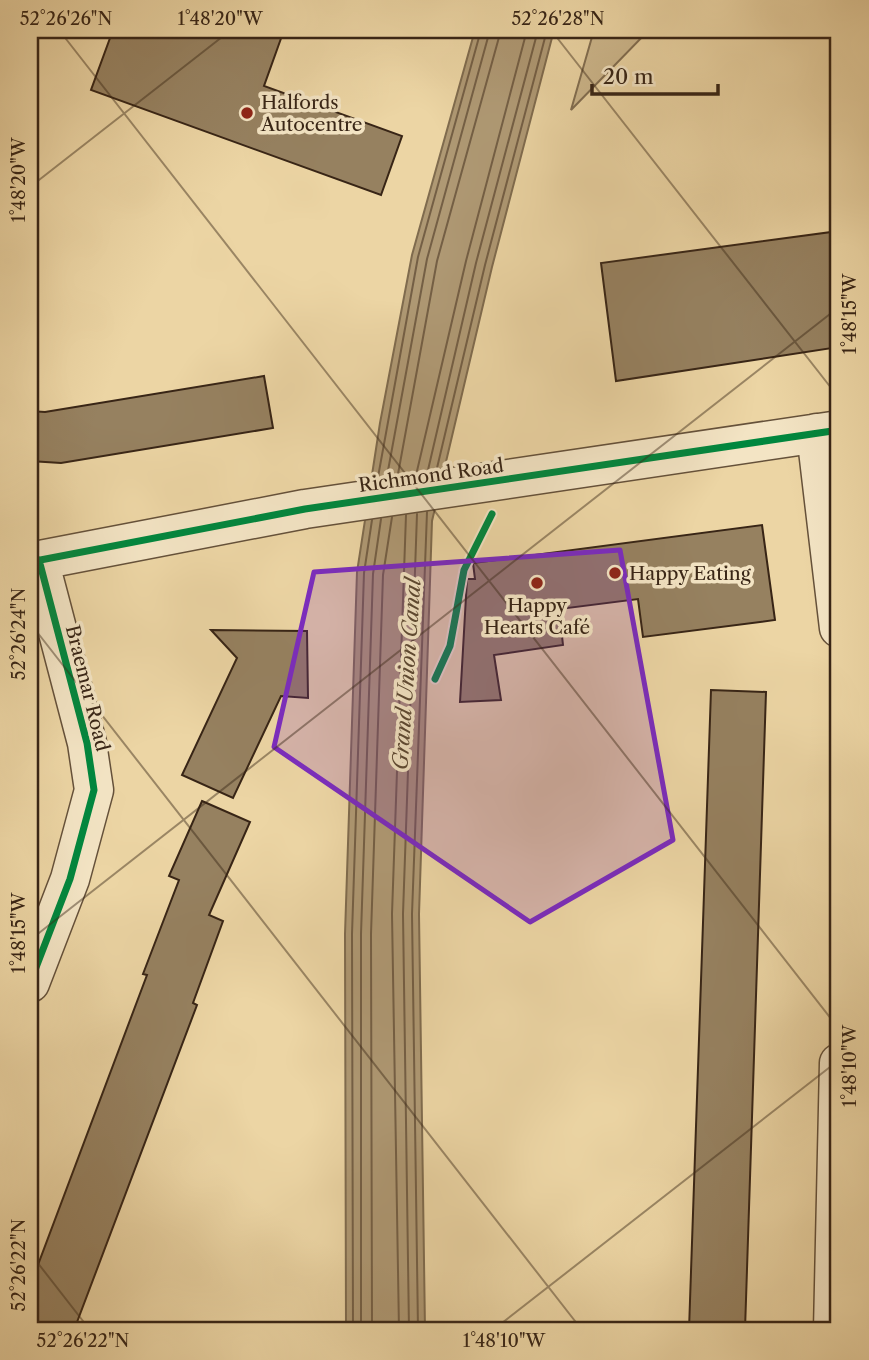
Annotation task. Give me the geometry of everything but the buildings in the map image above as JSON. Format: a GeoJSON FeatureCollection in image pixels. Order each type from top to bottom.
{"type":"FeatureCollection","features":[{"type":"Feature","properties":{"kind":"street","name":"Richmond Road"},"geometry":{"type":"LineString","coordinates":[[34,561],[356,501],[827,432]]}},
{"type":"Feature","properties":{"kind":"street"},"geometry":{"type":"LineString","coordinates":[[827,432],[839,628]]}},
{"type":"Feature","properties":{"kind":"street","name":"Braemar Road"},"geometry":{"type":"LineString","coordinates":[[30,984],[70,879],[94,790],[87,743],[34,561]]}},
{"type":"Feature","properties":{"kind":"street"},"geometry":{"type":"LineString","coordinates":[[833,1330],[839,1063]]}},
{"type":"Feature","properties":{"kind":"highlighted area"},"geometry":{"type":"Polygon","coordinates":[[[620,550],[673,840],[530,922],[274,747],[314,572],[620,550]]]}},
{"type":"Feature","properties":{"kind":"shaded area"},"geometry":{"type":"Polygon","coordinates":[[[594,30],[649,30],[571,110],[594,30]]]}},
{"type":"Feature","properties":{"kind":"water","name":"Grand Union Canal"},"geometry":{"type":"Polygon","coordinates":[[[475,30],[554,30],[492,267],[432,521],[419,914],[425,1330],[346,1330],[345,934],[357,572],[380,423],[412,255],[475,30]]]}},
{"type":"Feature","properties":{"kind":"cycle path"},"geometry":{"type":"LineString","coordinates":[[30,562],[305,509],[839,430]]}},
{"type":"Feature","properties":{"kind":"cycle path"},"geometry":{"type":"LineString","coordinates":[[435,679],[450,646],[464,570],[492,514]]}},
{"type":"Feature","properties":{"kind":"cycle path"},"geometry":{"type":"LineString","coordinates":[[30,983],[70,879],[94,790],[87,743],[39,560]]}},
{"type":"Feature","properties":{"kind":"cycle path"},"geometry":{"type":"LineString","coordinates":[[833,1330],[839,1063]]}},
{"type":"Feature","properties":{"kind":"place","name":"Halfords Autocentre"},"geometry":{"type":"Point","coordinates":[247,113]}},
{"type":"Feature","properties":{"kind":"place","name":"Happy Eating"},"geometry":{"type":"Point","coordinates":[615,573]}},
{"type":"Feature","properties":{"kind":"place","name":"Happy Hearts Café"},"geometry":{"type":"Point","coordinates":[537,583]}}]}
